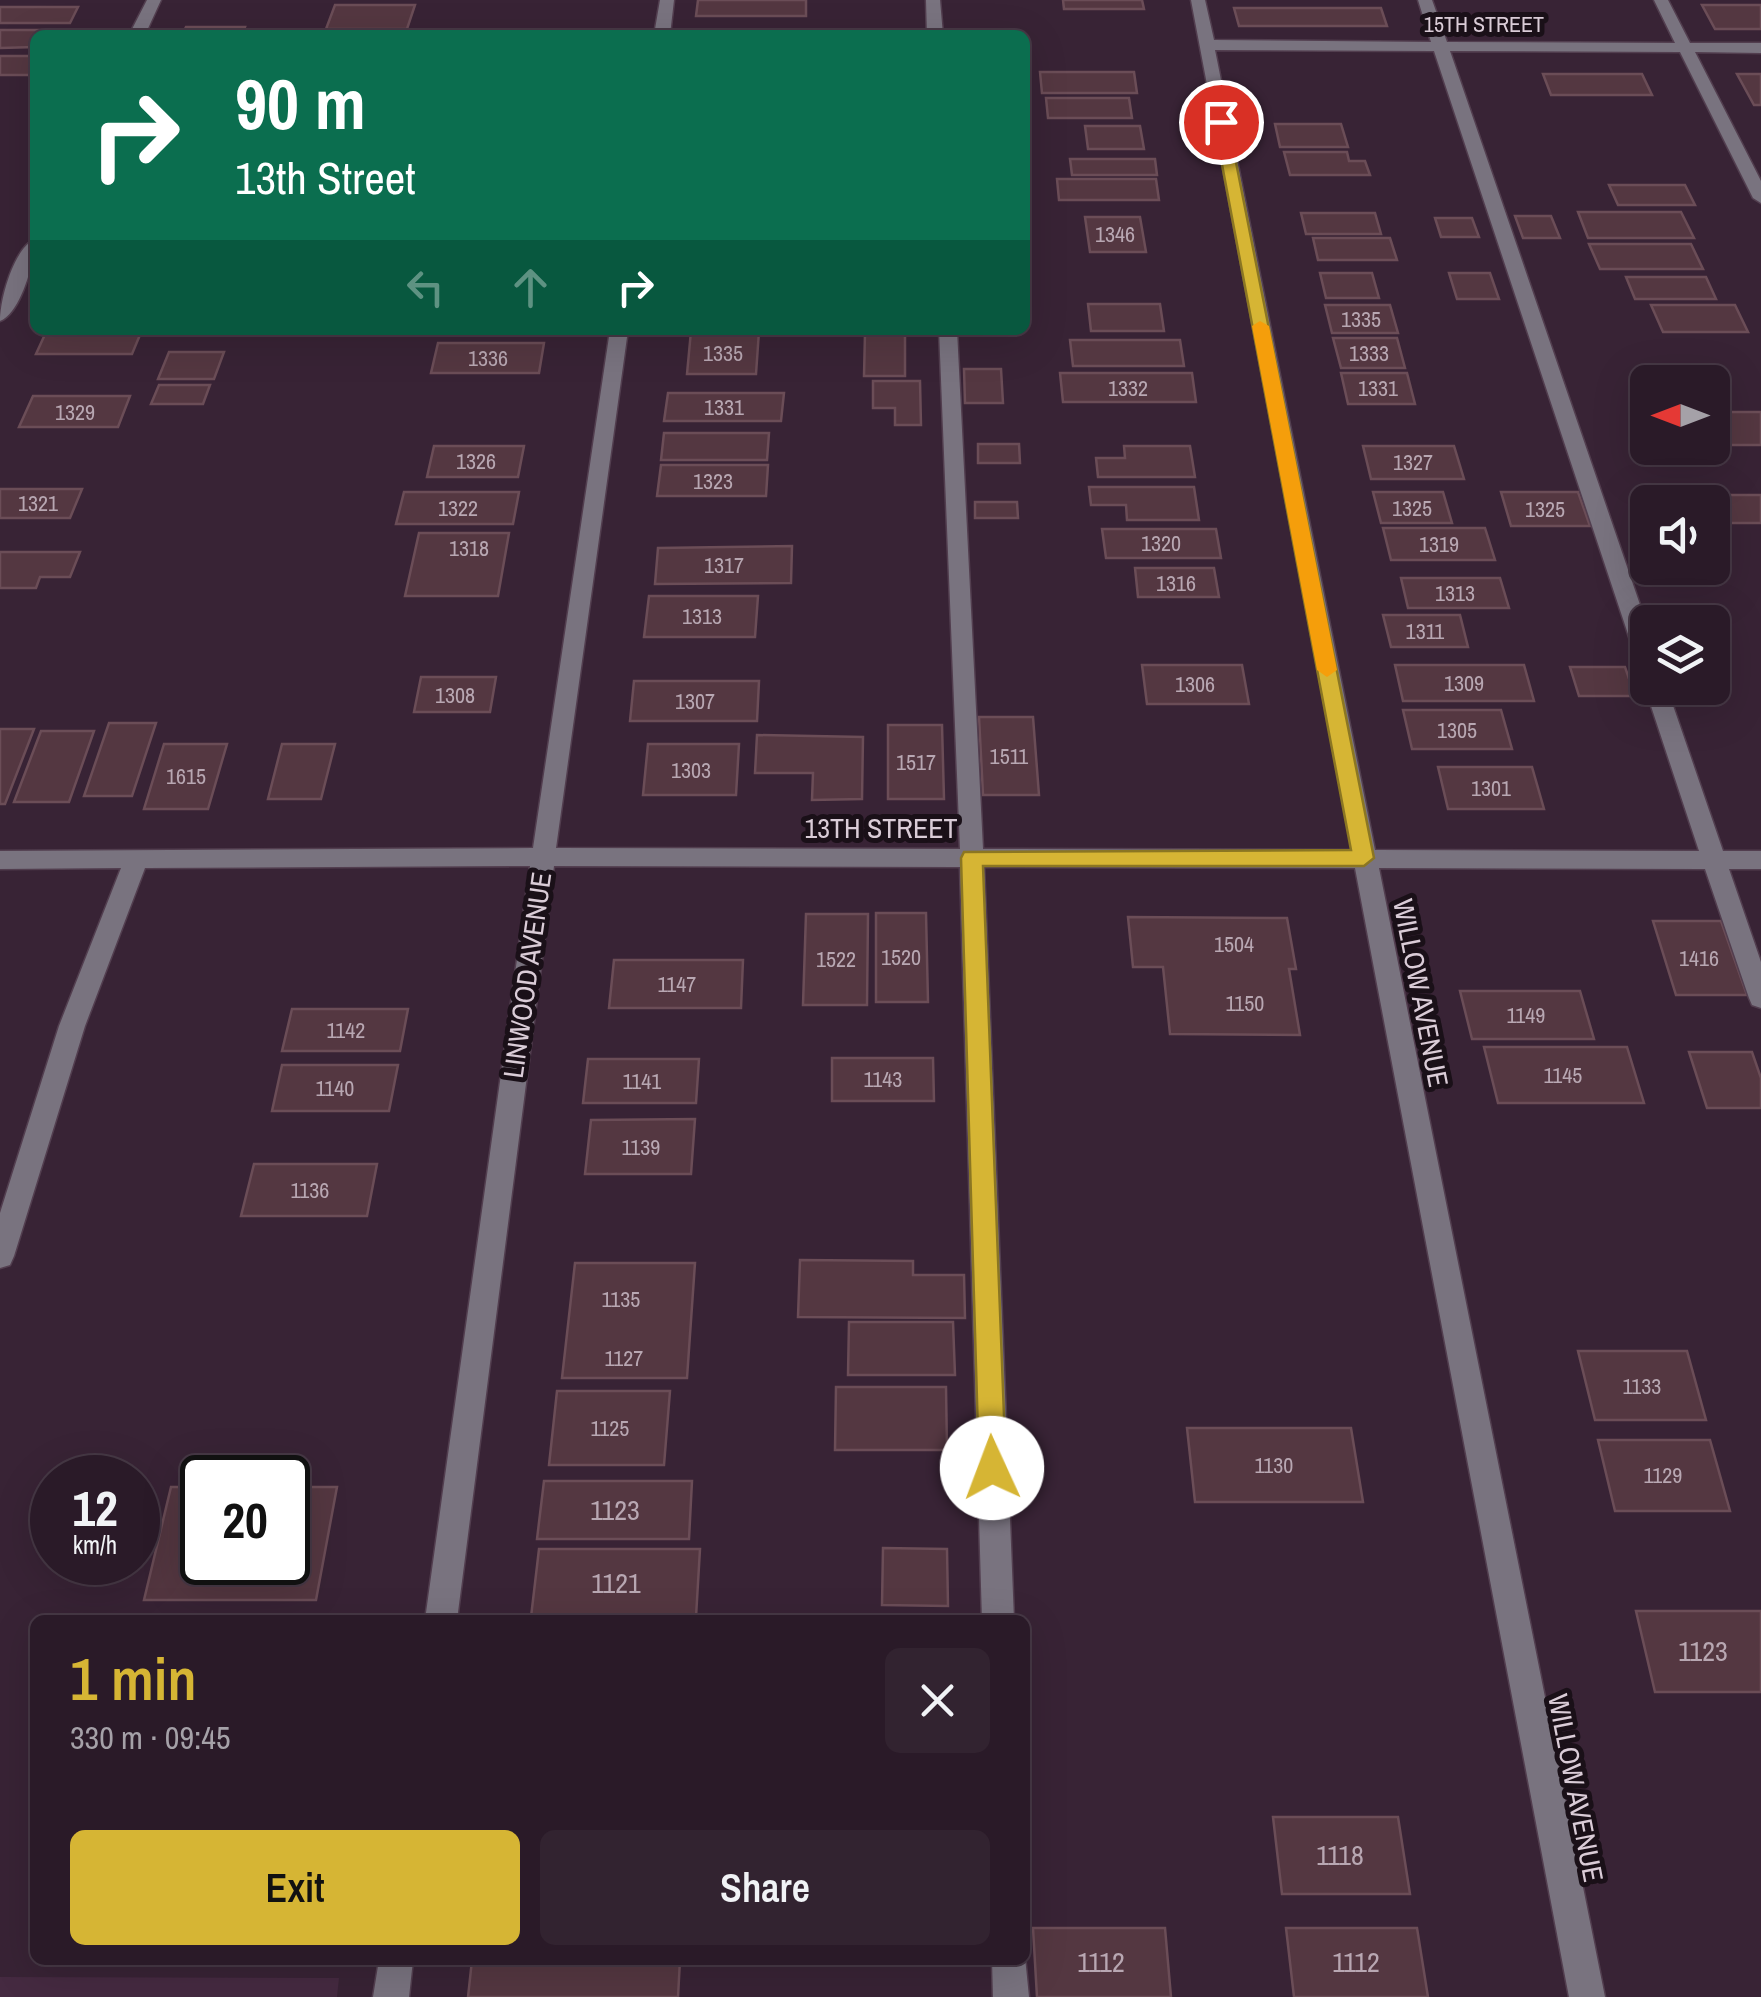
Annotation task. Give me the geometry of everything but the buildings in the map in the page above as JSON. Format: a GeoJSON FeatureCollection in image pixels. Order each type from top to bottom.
{"type":"FeatureCollection","features":[{"type":"Feature","properties":{"kind":"street"},"geometry":{"type":"LineString","coordinates":[[139,30],[154,0]]}},
{"type":"Feature","properties":{"kind":"street"},"geometry":{"type":"LineString","coordinates":[[663,30],[667,0]]}},
{"type":"Feature","properties":{"kind":"street"},"geometry":{"type":"LineString","coordinates":[[933,0],[934,30]]}},
{"type":"Feature","properties":{"kind":"street","name":"WILLOW AVENUE"},"geometry":{"type":"LineString","coordinates":[[1198,0],[1587,1997]]}},
{"type":"Feature","properties":{"kind":"street"},"geometry":{"type":"LineString","coordinates":[[1425,0],[1630,607]]}},
{"type":"Feature","properties":{"kind":"street"},"geometry":{"type":"LineString","coordinates":[[1661,0],[1761,198]]}},
{"type":"Feature","properties":{"kind":"street","name":"15TH STREET"},"geometry":{"type":"LineString","coordinates":[[1206,45],[1761,48]]}},
{"type":"Feature","properties":{"kind":"street"},"geometry":{"type":"LineString","coordinates":[[0,316],[30,254]]}},
{"type":"Feature","properties":{"kind":"street","name":"LINWOOD AVENUE"},"geometry":{"type":"LineString","coordinates":[[442,1615],[543,857],[618,335]]}},
{"type":"Feature","properties":{"kind":"street"},"geometry":{"type":"LineString","coordinates":[[948,335],[972,858],[998,1615]]}},
{"type":"Feature","properties":{"kind":"street"},"geometry":{"type":"LineString","coordinates":[[1662,705],[1761,998]]}},
{"type":"Feature","properties":{"kind":"street","name":"13TH STREET"},"geometry":{"type":"LineString","coordinates":[[0,860],[1761,860]]}},
{"type":"Feature","properties":{"kind":"street"},"geometry":{"type":"LineString","coordinates":[[0,1256],[72,1026],[136,860]]}},
{"type":"Feature","properties":{"kind":"street"},"geometry":{"type":"LineString","coordinates":[[390,1997],[395,1965]]}},
{"type":"Feature","properties":{"kind":"street"},"geometry":{"type":"LineString","coordinates":[[1010,1965],[1011,1997]]}},
{"type":"Feature","properties":{"kind":"shaded area"},"geometry":{"type":"Polygon","coordinates":[[[0,1977],[339,1978],[337,1997],[0,1997],[0,1977]]]}},
{"type":"Feature","properties":{"kind":"slow traffic"},"geometry":{"type":"LineString","coordinates":[[1260,326],[1327,670]]}},
{"type":"Feature","properties":{"kind":"route"},"geometry":{"type":"LineString","coordinates":[[992,1468],[972,858],[1364,858],[1221,122]]}}]}
